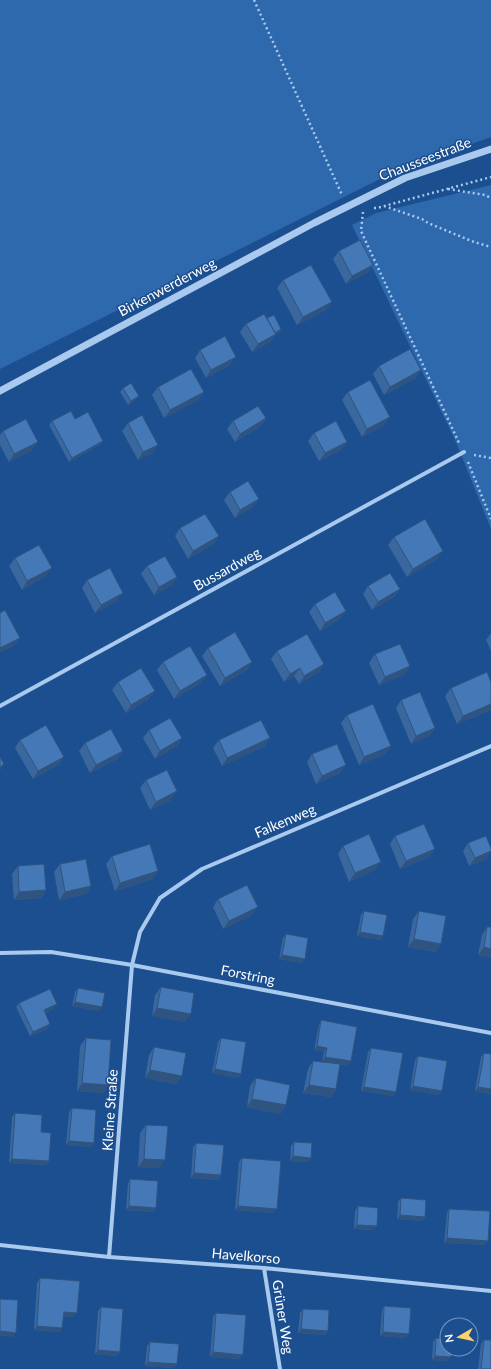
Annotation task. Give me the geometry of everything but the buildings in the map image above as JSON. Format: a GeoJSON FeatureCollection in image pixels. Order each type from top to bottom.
{"type":"FeatureCollection","features":[{"type":"Feature","properties":{"kind":"street","name":"Chausseestraße"},"geometry":{"type":"LineString","coordinates":[[347,206],[405,178],[491,149]]}},
{"type":"Feature","properties":{"kind":"street","name":"Birkenwerderweg"},"geometry":{"type":"LineString","coordinates":[[0,391],[347,206]]}},
{"type":"Feature","properties":{"kind":"street","name":"Bussardweg"},"geometry":{"type":"LineString","coordinates":[[0,706],[464,452]]}},
{"type":"Feature","properties":{"kind":"street","name":"Falkenweg"},"geometry":{"type":"LineString","coordinates":[[132,964],[140,932],[160,898],[202,869],[491,746]]}},
{"type":"Feature","properties":{"kind":"street","name":"Forstring"},"geometry":{"type":"LineString","coordinates":[[0,952],[51,952],[132,964],[491,1033]]}},
{"type":"Feature","properties":{"kind":"street","name":"Kleine Straße"},"geometry":{"type":"LineString","coordinates":[[109,1257],[132,964]]}},
{"type":"Feature","properties":{"kind":"street","name":"Havelkorso"},"geometry":{"type":"LineString","coordinates":[[0,1245],[109,1257],[264,1268],[491,1291]]}},
{"type":"Feature","properties":{"kind":"street","name":"Grüner Weg"},"geometry":{"type":"LineString","coordinates":[[264,1268],[280,1369]]}},
{"type":"Feature","properties":{"kind":"path"},"geometry":{"type":"LineString","coordinates":[[254,0],[347,206],[364,207],[361,231],[464,452],[491,519]]}},
{"type":"Feature","properties":{"kind":"path"},"geometry":{"type":"LineString","coordinates":[[371,208],[377,208],[491,176]]}},
{"type":"Feature","properties":{"kind":"path"},"geometry":{"type":"LineString","coordinates":[[447,189],[491,198]]}},
{"type":"Feature","properties":{"kind":"path"},"geometry":{"type":"LineString","coordinates":[[384,206],[422,219],[428,224],[491,247]]}},
{"type":"Feature","properties":{"kind":"path"},"geometry":{"type":"LineString","coordinates":[[464,452],[491,458]]}},
{"type":"Feature","properties":{"kind":"shaded area"},"geometry":{"type":"Polygon","coordinates":[[[0,0],[491,0],[491,137],[398,170],[0,369],[0,0]]]}},
{"type":"Feature","properties":{"kind":"shaded area"},"geometry":{"type":"Polygon","coordinates":[[[491,185],[491,529],[456,442],[352,225],[376,213],[491,185]]]}}]}
